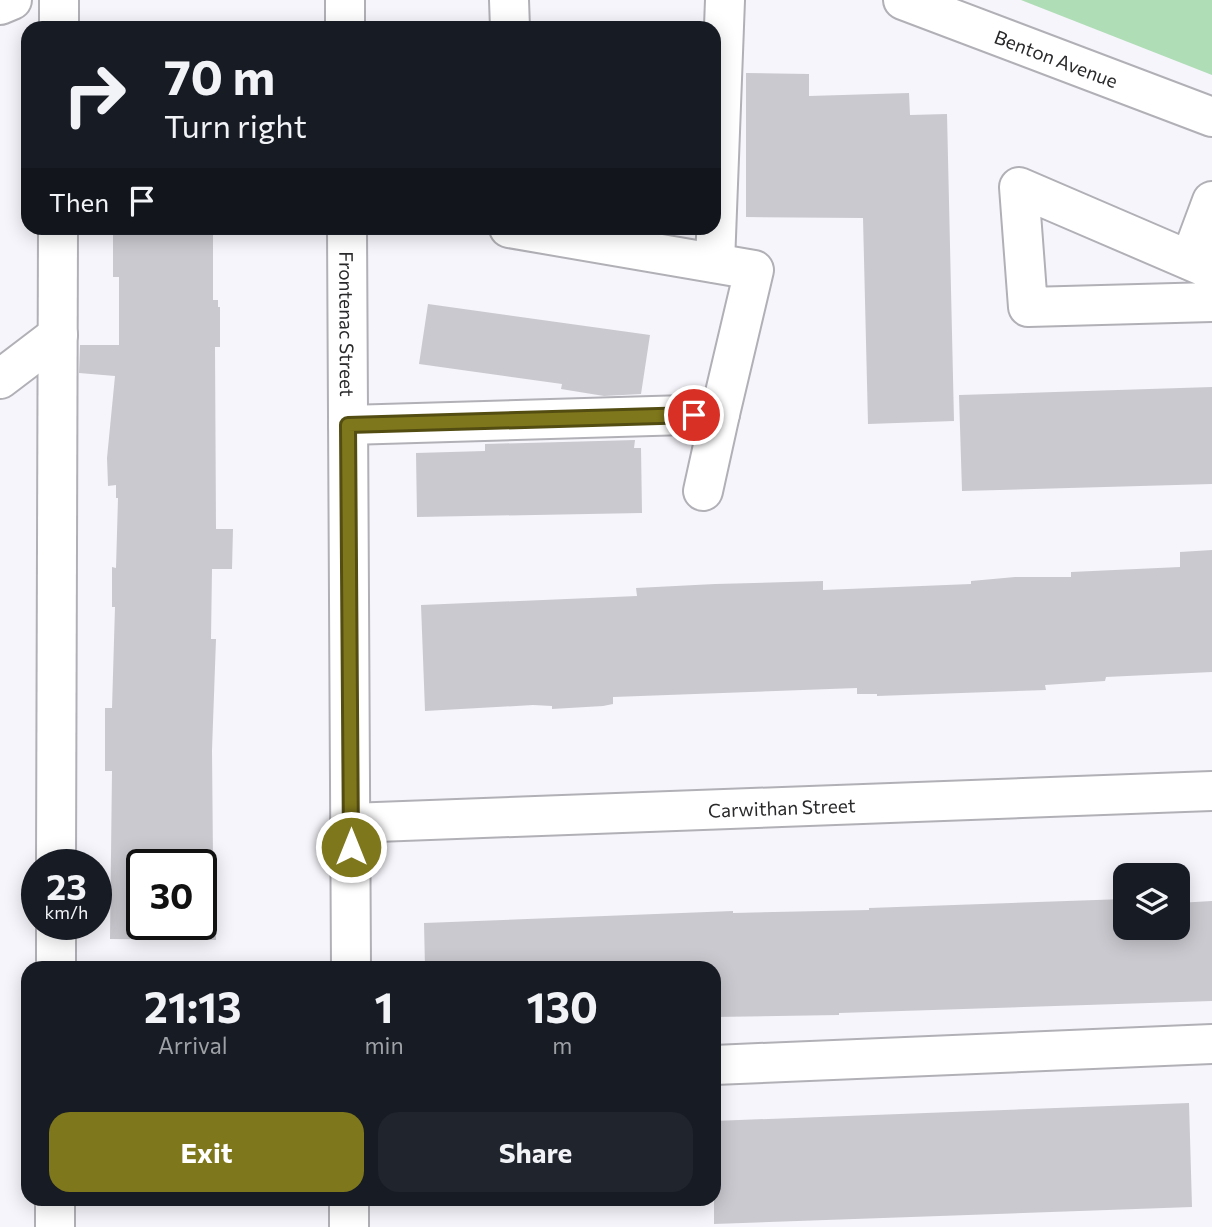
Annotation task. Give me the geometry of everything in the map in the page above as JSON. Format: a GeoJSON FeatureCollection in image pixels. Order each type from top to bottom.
{"type":"FeatureCollection","features":[{"type":"Feature","properties":{"kind":"street"},"geometry":{"type":"LineString","coordinates":[[0,5],[12,0]]}},
{"type":"Feature","properties":{"kind":"street"},"geometry":{"type":"LineString","coordinates":[[59,0],[59,21]]}},
{"type":"Feature","properties":{"kind":"street"},"geometry":{"type":"LineString","coordinates":[[345,0],[345,21]]}},
{"type":"Feature","properties":{"kind":"street"},"geometry":{"type":"LineString","coordinates":[[509,0],[510,21]]}},
{"type":"Feature","properties":{"kind":"street"},"geometry":{"type":"LineString","coordinates":[[721,105],[725,0]]}},
{"type":"Feature","properties":{"kind":"street","name":"Benton Avenue"},"geometry":{"type":"LineString","coordinates":[[903,0],[1212,117]]}},
{"type":"Feature","properties":{"kind":"street"},"geometry":{"type":"LineString","coordinates":[[1212,201],[1201,265],[1019,187],[1028,307],[1212,302]]}},
{"type":"Feature","properties":{"kind":"street"},"geometry":{"type":"LineString","coordinates":[[56,849],[58,235]]}},
{"type":"Feature","properties":{"kind":"street","name":"Frontenac Street"},"geometry":{"type":"LineString","coordinates":[[346,235],[351,961]]}},
{"type":"Feature","properties":{"kind":"street"},"geometry":{"type":"LineString","coordinates":[[554,235],[754,270],[703,491]]}},
{"type":"Feature","properties":{"kind":"street"},"geometry":{"type":"LineString","coordinates":[[715,263],[716,235]]}},
{"type":"Feature","properties":{"kind":"street"},"geometry":{"type":"LineString","coordinates":[[0,379],[58,335]]}},
{"type":"Feature","properties":{"kind":"street"},"geometry":{"type":"LineString","coordinates":[[348,425],[720,414]]}},
{"type":"Feature","properties":{"kind":"street","name":"Carwithan Street"},"geometry":{"type":"LineString","coordinates":[[350,823],[1212,791]]}},
{"type":"Feature","properties":{"kind":"street"},"geometry":{"type":"LineString","coordinates":[[55,961],[56,940]]}},
{"type":"Feature","properties":{"kind":"street"},"geometry":{"type":"LineString","coordinates":[[721,1065],[1212,1044]]}},
{"type":"Feature","properties":{"kind":"street"},"geometry":{"type":"LineString","coordinates":[[55,1206],[55,1227]]}},
{"type":"Feature","properties":{"kind":"street"},"geometry":{"type":"LineString","coordinates":[[349,1206],[349,1227]]}},
{"type":"Feature","properties":{"kind":"green space"},"geometry":{"type":"Polygon","coordinates":[[[1021,0],[1212,0],[1212,75],[1021,0]]]}},
{"type":"Feature","properties":{"kind":"building"},"geometry":{"type":"Polygon","coordinates":[[[746,73],[809,74],[809,96],[909,93],[910,115],[947,114],[954,421],[868,424],[863,218],[746,217],[746,73]]]}},
{"type":"Feature","properties":{"kind":"building"},"geometry":{"type":"Polygon","coordinates":[[[113,235],[213,235],[213,300],[218,300],[220,307],[220,347],[215,347],[216,529],[233,529],[232,569],[212,569],[211,639],[216,639],[212,750],[213,849],[126,849],[126,939],[112,939],[112,771],[105,771],[105,708],[112,708],[115,607],[112,607],[112,567],[116,568],[118,498],[116,485],[108,486],[107,458],[115,376],[79,373],[80,345],[119,345],[119,277],[113,277],[113,235]]]}},
{"type":"Feature","properties":{"kind":"building"},"geometry":{"type":"Polygon","coordinates":[[[428,304],[650,335],[641,394],[604,396],[561,389],[562,384],[419,364],[428,304]]]}},
{"type":"Feature","properties":{"kind":"building"},"geometry":{"type":"Polygon","coordinates":[[[1212,387],[1212,484],[962,491],[959,395],[1212,387]]]}},
{"type":"Feature","properties":{"kind":"building"},"geometry":{"type":"Polygon","coordinates":[[[635,440],[634,448],[641,448],[642,513],[417,517],[416,453],[485,451],[485,444],[635,440]]]}},
{"type":"Feature","properties":{"kind":"building"},"geometry":{"type":"Polygon","coordinates":[[[1212,550],[1212,672],[1106,677],[1105,681],[1045,685],[1046,690],[877,696],[857,694],[857,688],[613,697],[613,704],[603,706],[552,709],[552,706],[533,705],[425,711],[421,605],[637,596],[636,588],[715,584],[823,581],[823,590],[971,584],[971,581],[1015,577],[1071,577],[1071,572],[1180,567],[1180,552],[1212,550]]]}},
{"type":"Feature","properties":{"kind":"building"},"geometry":{"type":"Polygon","coordinates":[[[1113,899],[1113,940],[1190,940],[1190,902],[1212,901],[1212,1001],[721,1017],[721,961],[425,961],[424,923],[733,911],[869,910],[1113,899]]]}},
{"type":"Feature","properties":{"kind":"building"},"geometry":{"type":"Polygon","coordinates":[[[1189,1103],[1192,1207],[714,1224],[714,1206],[721,1206],[721,1121],[1189,1103]]]}},
{"type":"Feature","properties":{"kind":"route"},"geometry":{"type":"LineString","coordinates":[[351,847],[348,425],[694,415]]}}]}
